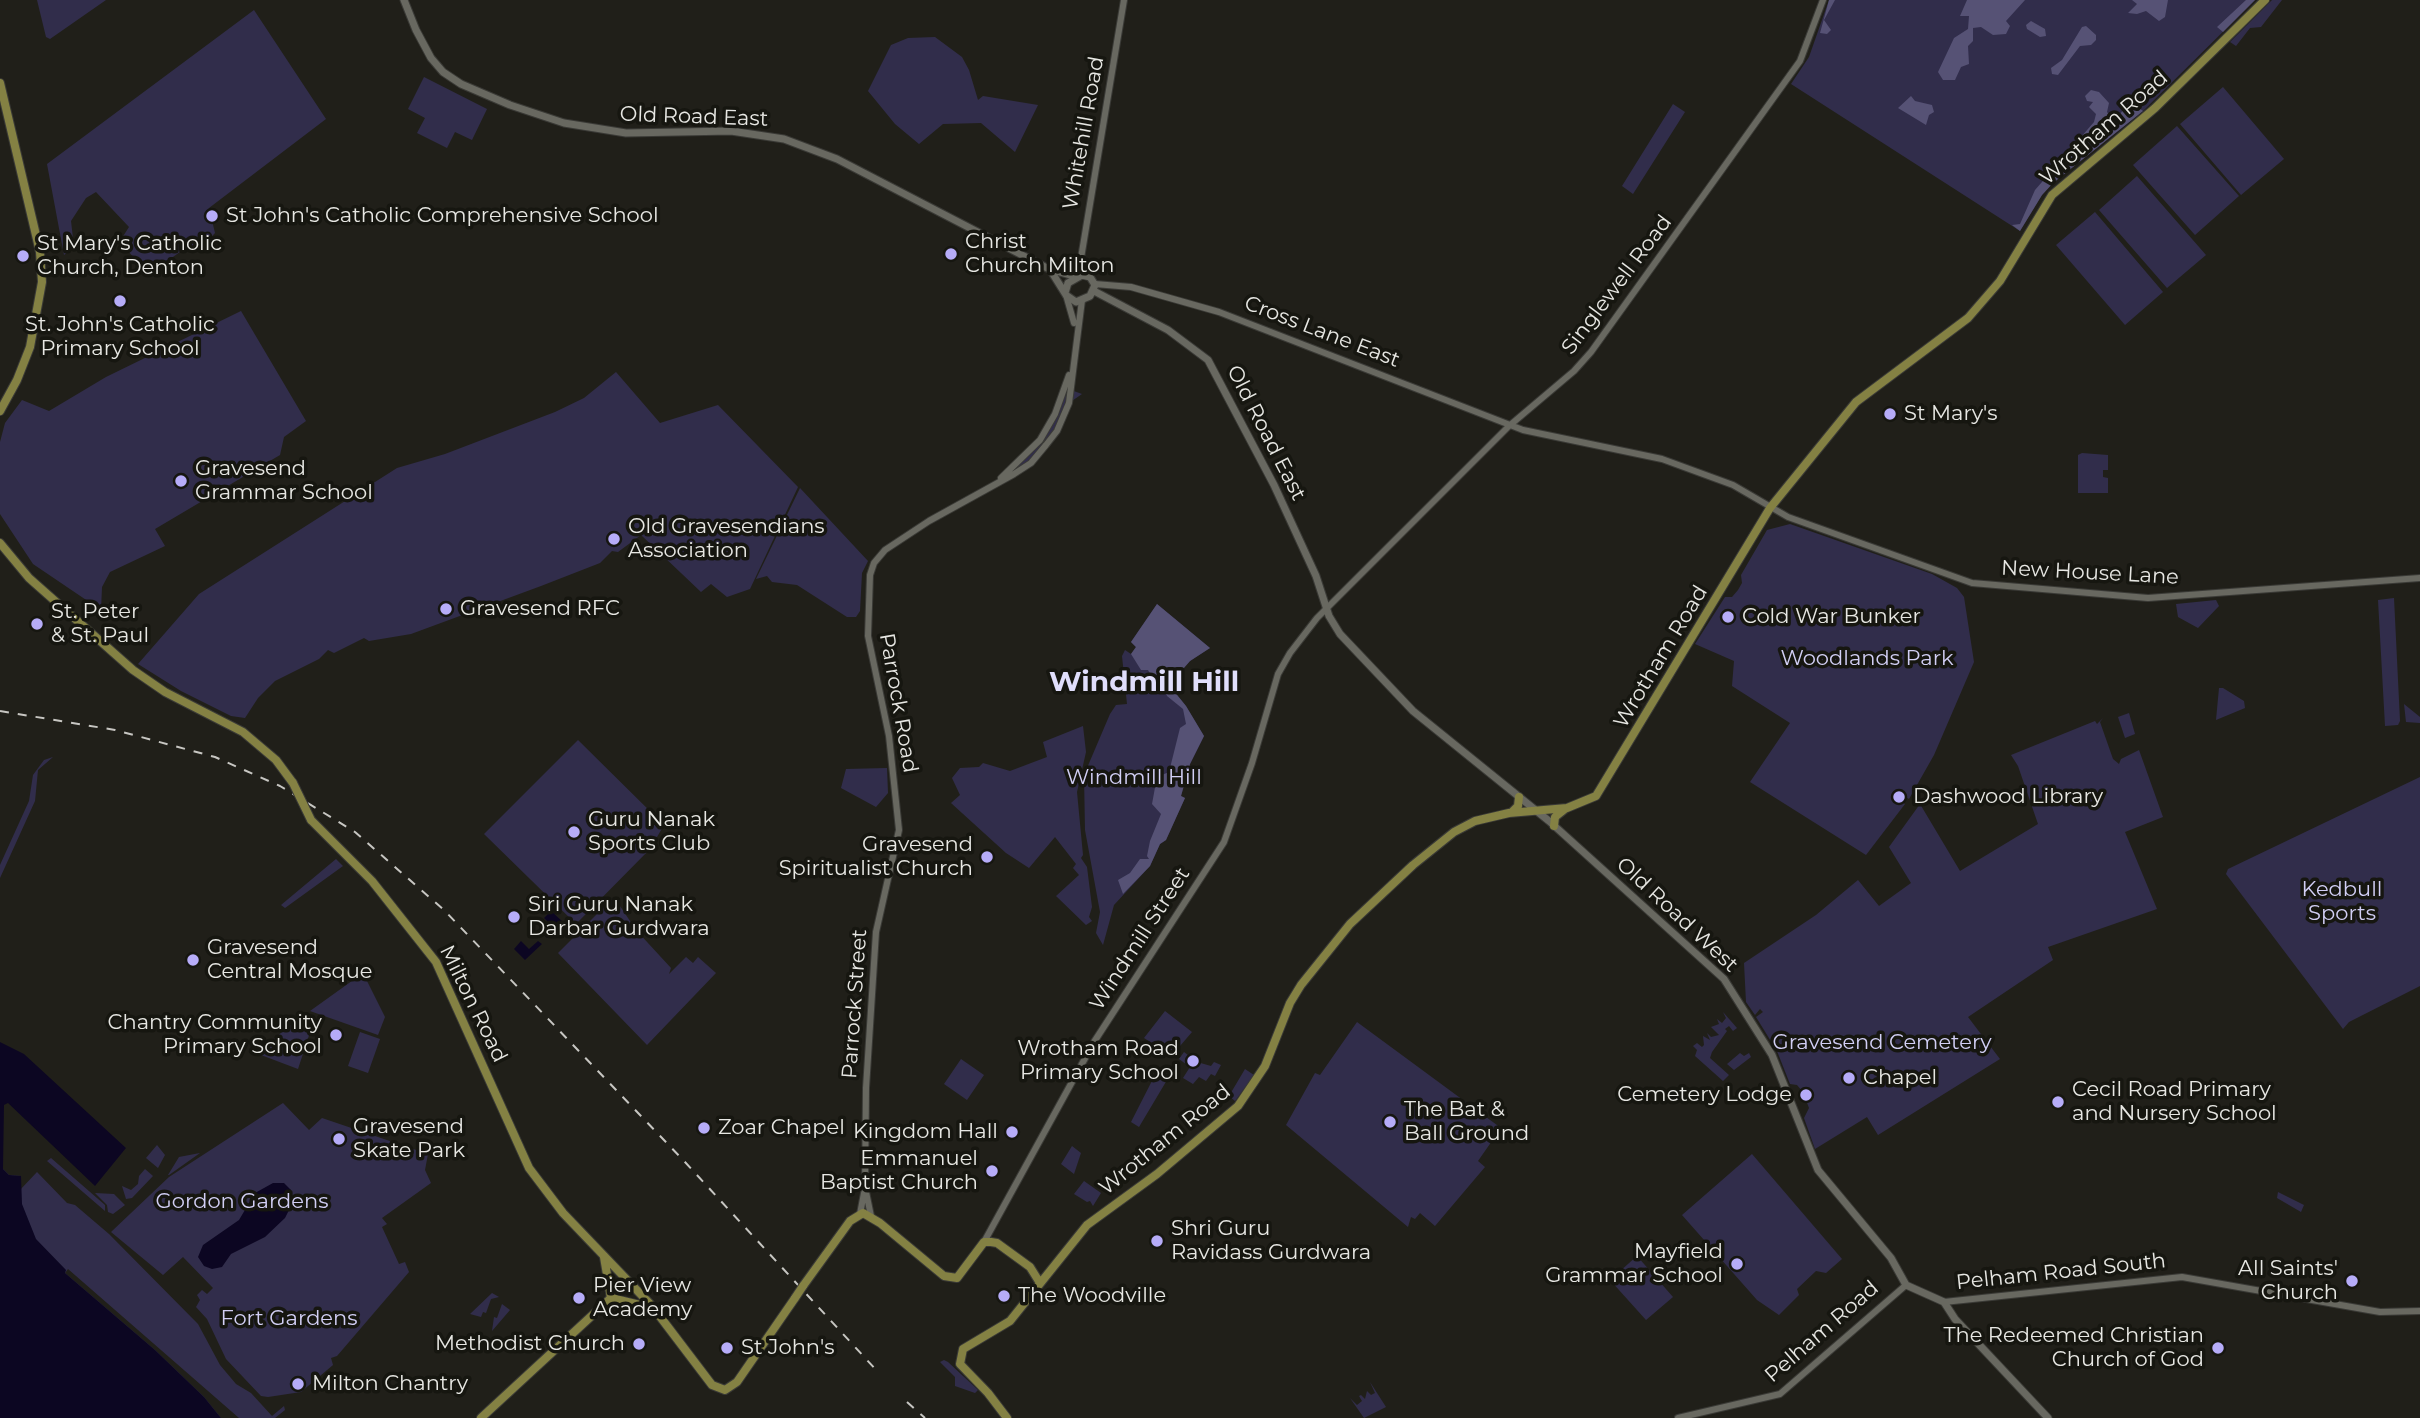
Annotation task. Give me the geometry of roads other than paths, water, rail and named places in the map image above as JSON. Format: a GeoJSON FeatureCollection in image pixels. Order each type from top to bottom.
{"type":"FeatureCollection","features":[{"type":"Feature","properties":{"kind":"main road","name":"Old Road East"},"geometry":{"type":"LineString","coordinates":[[404,0],[421,39],[443,72],[461,84],[517,108],[573,124],[639,135],[730,131],[784,139],[837,159],[1049,268],[1077,277],[1089,272]]}},
{"type":"Feature","properties":{"kind":"main road","name":"Wrotham Road"},"geometry":{"type":"LineString","coordinates":[[1006,1418],[988,1393],[960,1364],[960,1354],[967,1345],[1010,1321],[1087,1225],[1157,1174],[1242,1101],[1265,1066],[1295,994],[1367,906],[1454,832],[1475,821],[1509,813],[1567,808],[1591,801],[1602,789],[1770,508],[1856,402],[1948,335],[1988,297],[2052,195],[2155,108],[2265,0]]}},
{"type":"Feature","properties":{"kind":"main road"},"geometry":{"type":"LineString","coordinates":[[0,82],[40,251],[42,282],[30,347],[17,380],[0,411]]}},
{"type":"Feature","properties":{"kind":"main road"},"geometry":{"type":"LineString","coordinates":[[1049,268],[1066,294],[1076,302],[1082,300],[1094,288],[1089,272]]}},
{"type":"Feature","properties":{"kind":"main road"},"geometry":{"type":"LineString","coordinates":[[1066,294],[1068,283],[1077,277]]}},
{"type":"Feature","properties":{"kind":"main road","name":"Old Road East"},"geometry":{"type":"LineString","coordinates":[[1094,288],[1107,298],[1183,339],[1213,367],[1280,496],[1316,576],[1326,609]]}},
{"type":"Feature","properties":{"kind":"main road","name":"Milton Road"},"geometry":{"type":"LineString","coordinates":[[0,543],[29,578],[116,655],[165,692],[243,732],[276,760],[293,783],[312,820],[341,846],[426,948],[461,1013],[525,1161],[563,1213],[604,1257],[618,1267],[717,1389],[728,1389],[740,1379],[850,1221],[860,1214]]}},
{"type":"Feature","properties":{"kind":"main road","name":"Old Road West"},"geometry":{"type":"LineString","coordinates":[[1326,609],[1340,634],[1386,685],[1441,736],[1536,810],[1724,979],[1773,1057],[1814,1163],[1891,1258],[1906,1285]]}},
{"type":"Feature","properties":{"kind":"main road"},"geometry":{"type":"LineString","coordinates":[[1509,813],[1518,806],[1519,797]]}},
{"type":"Feature","properties":{"kind":"main road"},"geometry":{"type":"LineString","coordinates":[[1554,826],[1556,815],[1567,808]]}},
{"type":"Feature","properties":{"kind":"main road"},"geometry":{"type":"LineString","coordinates":[[860,1214],[871,1216]]}},
{"type":"Feature","properties":{"kind":"main road","name":"Windmill Street"},"geometry":{"type":"LineString","coordinates":[[871,1216],[942,1275],[957,1278],[984,1242]]}},
{"type":"Feature","properties":{"kind":"main road"},"geometry":{"type":"LineString","coordinates":[[984,1242],[997,1243],[1032,1269],[1044,1272],[1056,1264]]}},
{"type":"Feature","properties":{"kind":"main road"},"geometry":{"type":"LineString","coordinates":[[604,1257],[611,1298]]}},
{"type":"Feature","properties":{"kind":"main road"},"geometry":{"type":"LineString","coordinates":[[1032,1269],[1040,1283]]}},
{"type":"Feature","properties":{"kind":"main road"},"geometry":{"type":"LineString","coordinates":[[1906,1285],[1944,1302],[1955,1319],[2048,1418]]}},
{"type":"Feature","properties":{"kind":"main road"},"geometry":{"type":"LineString","coordinates":[[611,1298],[640,1305],[657,1316]]}},
{"type":"Feature","properties":{"kind":"main road"},"geometry":{"type":"LineString","coordinates":[[481,1418],[611,1298]]}},
{"type":"Feature","properties":{"kind":"street","name":"Whitehill Road"},"geometry":{"type":"LineString","coordinates":[[1077,277],[1124,0]]}},
{"type":"Feature","properties":{"kind":"street","name":"Singlewell Road"},"geometry":{"type":"LineString","coordinates":[[1326,609],[1509,426],[1574,371],[1591,352],[1797,65],[1823,0]]}},
{"type":"Feature","properties":{"kind":"street"},"geometry":{"type":"LineString","coordinates":[[1081,261],[1089,272]]}},
{"type":"Feature","properties":{"kind":"street"},"geometry":{"type":"LineString","coordinates":[[1107,298],[1117,286]]}},
{"type":"Feature","properties":{"kind":"street","name":"Cross Lane East"},"geometry":{"type":"LineString","coordinates":[[1094,288],[1117,286],[1149,292],[1241,320],[1475,410],[1509,426],[1662,459],[1733,485],[1770,508]]}},
{"type":"Feature","properties":{"kind":"street","name":"Parrock Road"},"geometry":{"type":"LineString","coordinates":[[1066,294],[1075,335]]}},
{"type":"Feature","properties":{"kind":"street","name":"Parrock Road"},"geometry":{"type":"LineString","coordinates":[[899,826],[889,736],[868,636],[870,575],[874,563],[886,550],[929,521],[1031,463],[1057,431],[1069,402],[1075,335],[1082,300]]}},
{"type":"Feature","properties":{"kind":"street","name":"New House Lane"},"geometry":{"type":"LineString","coordinates":[[1770,508],[1810,526],[1961,579],[1986,584],[2148,598],[2420,578]]}},
{"type":"Feature","properties":{"kind":"street","name":"Windmill Street"},"geometry":{"type":"LineString","coordinates":[[984,1242],[1094,1042],[1224,842],[1252,763],[1280,669],[1326,609]]}},
{"type":"Feature","properties":{"kind":"street","name":"Parrock Street"},"geometry":{"type":"LineString","coordinates":[[860,1214],[865,1187],[867,1058],[876,932],[899,826]]}},
{"type":"Feature","properties":{"kind":"street","name":"Parrock Street"},"geometry":{"type":"LineString","coordinates":[[865,1187],[871,1216]]}},
{"type":"Feature","properties":{"kind":"street","name":"Pelham Road South"},"geometry":{"type":"LineString","coordinates":[[1944,1302],[2182,1278],[2380,1312],[2420,1311]]}},
{"type":"Feature","properties":{"kind":"street","name":"Pelham Road"},"geometry":{"type":"LineString","coordinates":[[1678,1418],[1770,1399],[1784,1393],[1906,1285]]}},
{"type":"Feature","properties":{"kind":"railway"},"geometry":{"type":"LineString","coordinates":[[0,711],[115,730],[215,757],[280,786],[355,832],[444,910],[684,1161],[878,1372]]}},
{"type":"Feature","properties":{"kind":"railway"},"geometry":{"type":"LineString","coordinates":[[907,1402],[925,1418]]}},
{"type":"Feature","properties":{"kind":"place","name":"St John's Catholic Comprehensive School"},"geometry":{"type":"Point","coordinates":[212,216]}},
{"type":"Feature","properties":{"kind":"place","name":"Christ Church Milton"},"geometry":{"type":"Point","coordinates":[951,254]}},
{"type":"Feature","properties":{"kind":"place","name":"St Mary's Catholic Church, Denton"},"geometry":{"type":"Point","coordinates":[23,256]}},
{"type":"Feature","properties":{"kind":"place","name":"St. John's Catholic Primary School"},"geometry":{"type":"Point","coordinates":[120,301]}},
{"type":"Feature","properties":{"kind":"place","name":"St Mary's"},"geometry":{"type":"Point","coordinates":[1890,414]}},
{"type":"Feature","properties":{"kind":"place","name":"Gravesend Grammar School"},"geometry":{"type":"Point","coordinates":[181,481]}},
{"type":"Feature","properties":{"kind":"place","name":"Old Gravesendians Association"},"geometry":{"type":"Point","coordinates":[614,539]}},
{"type":"Feature","properties":{"kind":"place","name":"Gravesend RFC"},"geometry":{"type":"Point","coordinates":[446,609]}},
{"type":"Feature","properties":{"kind":"place","name":"Cold War Bunker"},"geometry":{"type":"Point","coordinates":[1728,617]}},
{"type":"Feature","properties":{"kind":"place","name":"St. Peter & St. Paul"},"geometry":{"type":"Point","coordinates":[37,624]}},
{"type":"Feature","properties":{"kind":"place","name":"Dashwood Library"},"geometry":{"type":"Point","coordinates":[1899,797]}},
{"type":"Feature","properties":{"kind":"place","name":"Guru Nanak Sports Club"},"geometry":{"type":"Point","coordinates":[574,832]}},
{"type":"Feature","properties":{"kind":"place","name":"Gravesend Spiritualist Church"},"geometry":{"type":"Point","coordinates":[987,857]}},
{"type":"Feature","properties":{"kind":"place","name":"Siri Guru Nanak Darbar Gurdwara"},"geometry":{"type":"Point","coordinates":[514,917]}},
{"type":"Feature","properties":{"kind":"place","name":"Gravesend Central Mosque"},"geometry":{"type":"Point","coordinates":[193,960]}},
{"type":"Feature","properties":{"kind":"place","name":"Chantry Community Primary School"},"geometry":{"type":"Point","coordinates":[336,1035]}},
{"type":"Feature","properties":{"kind":"place","name":"Wrotham Road Primary School"},"geometry":{"type":"Point","coordinates":[1193,1061]}},
{"type":"Feature","properties":{"kind":"place","name":"Chapel"},"geometry":{"type":"Point","coordinates":[1849,1078]}},
{"type":"Feature","properties":{"kind":"place","name":"Cemetery Lodge"},"geometry":{"type":"Point","coordinates":[1806,1095]}},
{"type":"Feature","properties":{"kind":"place","name":"Cecil Road Primary and Nursery School"},"geometry":{"type":"Point","coordinates":[2058,1102]}},
{"type":"Feature","properties":{"kind":"place","name":"The Bat & Ball Ground"},"geometry":{"type":"Point","coordinates":[1390,1122]}},
{"type":"Feature","properties":{"kind":"place","name":"Zoar Chapel"},"geometry":{"type":"Point","coordinates":[704,1128]}},
{"type":"Feature","properties":{"kind":"place","name":"Kingdom Hall"},"geometry":{"type":"Point","coordinates":[1012,1132]}},
{"type":"Feature","properties":{"kind":"place","name":"Gravesend Skate Park"},"geometry":{"type":"Point","coordinates":[339,1139]}},
{"type":"Feature","properties":{"kind":"place","name":"Emmanuel Baptist Church"},"geometry":{"type":"Point","coordinates":[992,1171]}},
{"type":"Feature","properties":{"kind":"place","name":"Shri Guru Ravidass Gurdwara"},"geometry":{"type":"Point","coordinates":[1157,1241]}},
{"type":"Feature","properties":{"kind":"place","name":"Mayfield Grammar School"},"geometry":{"type":"Point","coordinates":[1737,1264]}},
{"type":"Feature","properties":{"kind":"place","name":"All Saints' Church"},"geometry":{"type":"Point","coordinates":[2352,1281]}},
{"type":"Feature","properties":{"kind":"place","name":"The Woodville"},"geometry":{"type":"Point","coordinates":[1004,1296]}},
{"type":"Feature","properties":{"kind":"place","name":"Pier View Academy"},"geometry":{"type":"Point","coordinates":[579,1298]}},
{"type":"Feature","properties":{"kind":"place","name":"Methodist Church"},"geometry":{"type":"Point","coordinates":[639,1344]}},
{"type":"Feature","properties":{"kind":"place","name":"St John's"},"geometry":{"type":"Point","coordinates":[727,1348]}},
{"type":"Feature","properties":{"kind":"place","name":"The Redeemed Christian Church of God"},"geometry":{"type":"Point","coordinates":[2218,1348]}},
{"type":"Feature","properties":{"kind":"place","name":"Milton Chantry"},"geometry":{"type":"Point","coordinates":[298,1384]}},
{"type":"Feature","properties":{"kind":"district","name":"Windmill Hill"},"geometry":{"type":"Point","coordinates":[1144,683]}},
{"type":"Feature","properties":{"kind":"park label","name":"Woodlands Park"},"geometry":{"type":"Point","coordinates":[1867,659]}},
{"type":"Feature","properties":{"kind":"park label","name":"Kedbull Sports"},"geometry":{"type":"Point","coordinates":[2342,902]}},
{"type":"Feature","properties":{"kind":"park label","name":"Gravesend Cemetery"},"geometry":{"type":"Point","coordinates":[1882,1043]}},
{"type":"Feature","properties":{"kind":"park label","name":"Gordon Gardens"},"geometry":{"type":"Point","coordinates":[242,1202]}},
{"type":"Feature","properties":{"kind":"park label","name":"Fort Gardens"},"geometry":{"type":"Point","coordinates":[289,1319]}}]}
